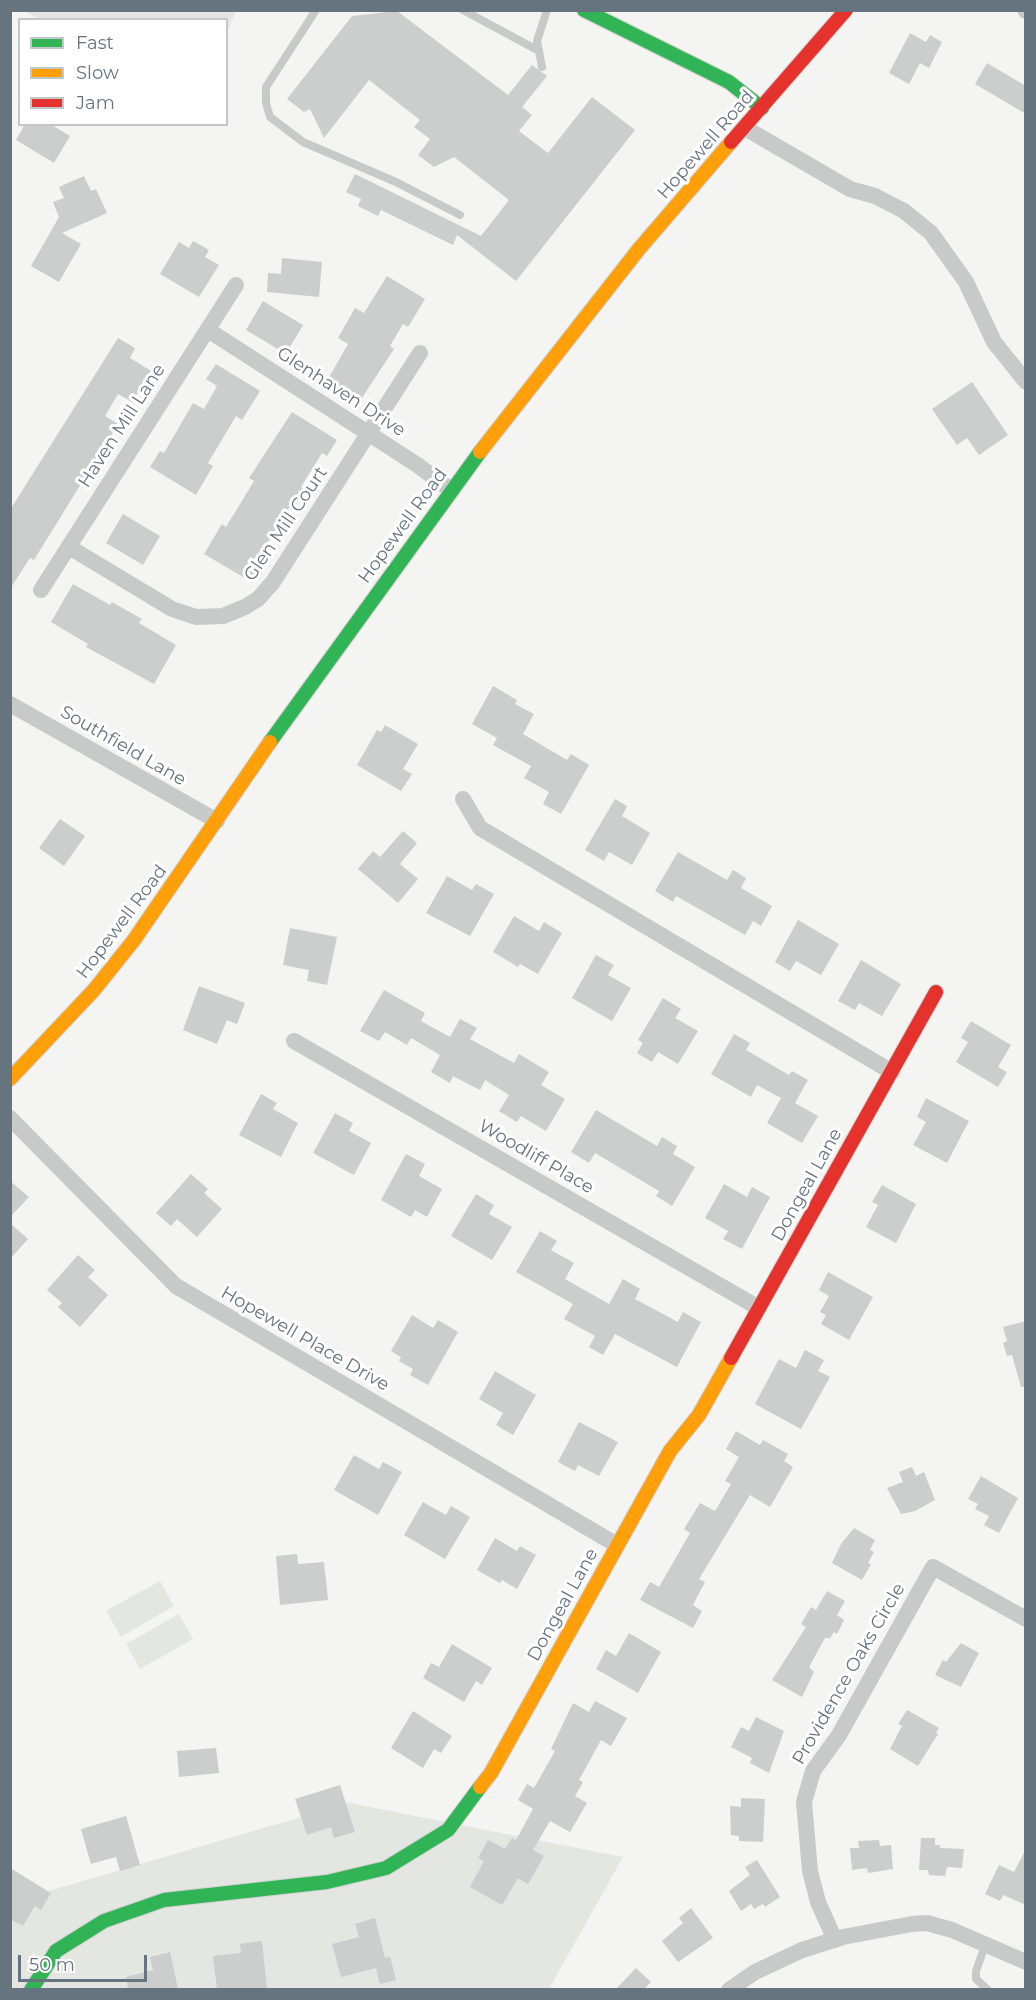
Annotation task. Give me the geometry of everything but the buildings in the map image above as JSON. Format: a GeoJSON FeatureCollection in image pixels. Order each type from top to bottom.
{"type":"FeatureCollection","features":[{"type":"Feature","properties":{"kind":"street"},"geometry":{"type":"LineString","coordinates":[[584,10],[729,81],[762,108]]}},
{"type":"Feature","properties":{"kind":"street","name":"Hopewell Road"},"geometry":{"type":"LineString","coordinates":[[10,1079],[94,990],[134,940],[217,821],[263,750],[451,490],[639,249],[846,10]]}},
{"type":"Feature","properties":{"kind":"street"},"geometry":{"type":"LineString","coordinates":[[745,128],[850,189],[875,196],[904,211],[931,233],[966,282],[994,342],[1026,382]]}},
{"type":"Feature","properties":{"kind":"street","name":"Haven Mill Lane"},"geometry":{"type":"LineString","coordinates":[[41,590],[236,285]]}},
{"type":"Feature","properties":{"kind":"street","name":"Glenhaven Drive"},"geometry":{"type":"LineString","coordinates":[[207,330],[369,434],[451,490]]}},
{"type":"Feature","properties":{"kind":"street","name":"Glen Mill Court"},"geometry":{"type":"LineString","coordinates":[[69,547],[172,609],[196,617],[223,616],[258,599],[273,582],[420,353]]}},
{"type":"Feature","properties":{"kind":"street","name":"Southfield Lane"},"geometry":{"type":"LineString","coordinates":[[10,704],[217,821]]}},
{"type":"Feature","properties":{"kind":"street"},"geometry":{"type":"LineString","coordinates":[[463,799],[480,828],[892,1072]]}},
{"type":"Feature","properties":{"kind":"street","name":"Dongeal Lane"},"geometry":{"type":"LineString","coordinates":[[31,1989],[56,1951],[104,1921],[164,1900],[327,1882],[386,1868],[448,1830],[491,1773],[670,1451],[699,1415],[936,993]]}},
{"type":"Feature","properties":{"kind":"street","name":"Woodliff Place"},"geometry":{"type":"LineString","coordinates":[[294,1041],[759,1308]]}},
{"type":"Feature","properties":{"kind":"street","name":"Hopewell Place Drive"},"geometry":{"type":"LineString","coordinates":[[10,1118],[177,1286],[617,1545]]}},
{"type":"Feature","properties":{"kind":"street","name":"Providence Oaks Circle"},"geometry":{"type":"LineString","coordinates":[[835,1940],[818,1902],[810,1871],[804,1802],[813,1771],[839,1735],[933,1567],[1026,1619]]}},
{"type":"Feature","properties":{"kind":"street"},"geometry":{"type":"LineString","coordinates":[[729,1989],[778,1960],[835,1940],[927,1923],[986,1942],[1026,1962]]}},
{"type":"Feature","properties":{"kind":"lane"},"geometry":{"type":"LineString","coordinates":[[316,10],[266,87],[266,103],[270,117],[303,142],[396,182],[460,215]]}},
{"type":"Feature","properties":{"kind":"lane"},"geometry":{"type":"LineString","coordinates":[[463,10],[539,51]]}},
{"type":"Feature","properties":{"kind":"lane"},"geometry":{"type":"LineString","coordinates":[[542,67],[537,41],[547,10]]}},
{"type":"Feature","properties":{"kind":"lane"},"geometry":{"type":"LineString","coordinates":[[986,1942],[976,1971],[976,1979],[987,1989]]}},
{"type":"Feature","properties":{"kind":"shaded area"},"geometry":{"type":"Polygon","coordinates":[[[25,11],[236,11],[228,30],[228,18],[36,18],[25,11]]]}},
{"type":"Feature","properties":{"kind":"shaded area"},"geometry":{"type":"Polygon","coordinates":[[[160,1581],[174,1606],[121,1637],[106,1611],[160,1581]]]}},
{"type":"Feature","properties":{"kind":"shaded area"},"geometry":{"type":"Polygon","coordinates":[[[179,1614],[193,1639],[140,1669],[126,1644],[179,1614]]]}},
{"type":"Feature","properties":{"kind":"shaded area"},"geometry":{"type":"Polygon","coordinates":[[[349,1803],[623,1857],[549,1989],[11,1990],[11,1902],[349,1803]]]}},
{"type":"Feature","properties":{"kind":"traffic: fast"},"geometry":{"type":"LineString","coordinates":[[584,10],[729,82],[762,108]]}},
{"type":"Feature","properties":{"kind":"traffic: fast"},"geometry":{"type":"LineString","coordinates":[[270,742],[480,452]]}},
{"type":"Feature","properties":{"kind":"traffic: fast"},"geometry":{"type":"LineString","coordinates":[[31,1990],[56,1951],[104,1921],[164,1900],[327,1882],[386,1868],[448,1830],[480,1787]]}},
{"type":"Feature","properties":{"kind":"traffic: slow"},"geometry":{"type":"LineString","coordinates":[[480,452],[639,249],[731,142]]}},
{"type":"Feature","properties":{"kind":"traffic: slow"},"geometry":{"type":"LineString","coordinates":[[10,1079],[94,990],[134,940],[270,742]]}},
{"type":"Feature","properties":{"kind":"traffic: slow"},"geometry":{"type":"LineString","coordinates":[[480,1787],[491,1773],[670,1451],[699,1415],[731,1358]]}},
{"type":"Feature","properties":{"kind":"traffic: jam"},"geometry":{"type":"LineString","coordinates":[[731,142],[846,10]]}},
{"type":"Feature","properties":{"kind":"traffic: jam"},"geometry":{"type":"LineString","coordinates":[[731,1358],[936,992]]}}]}
